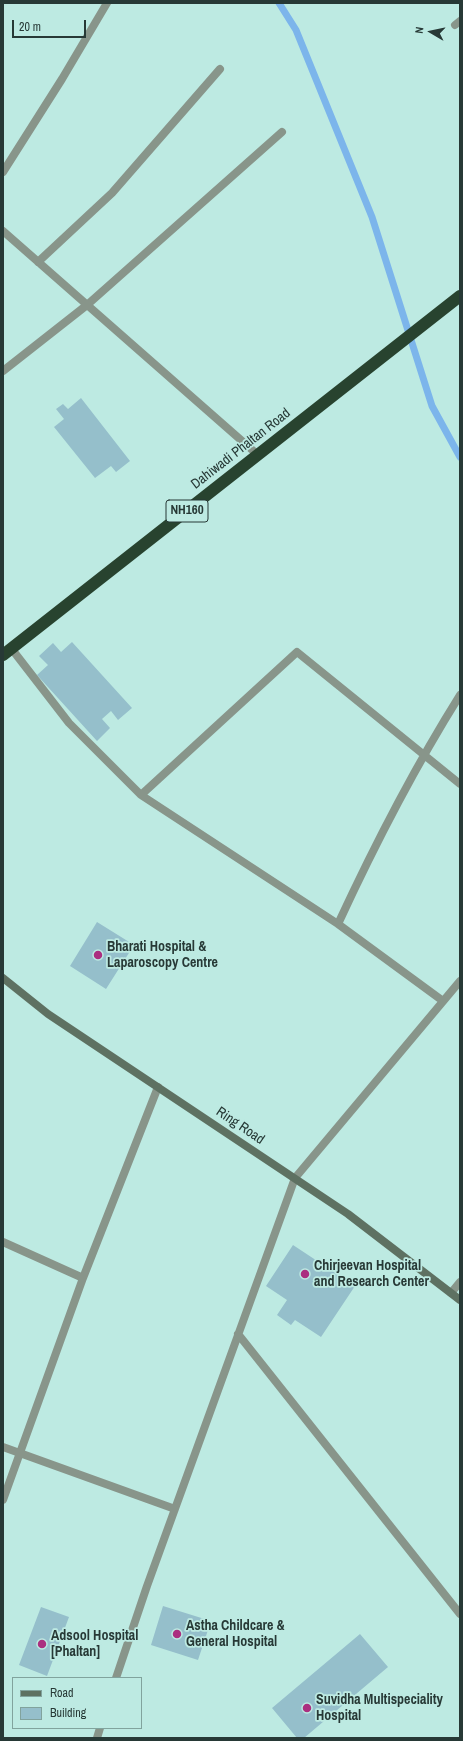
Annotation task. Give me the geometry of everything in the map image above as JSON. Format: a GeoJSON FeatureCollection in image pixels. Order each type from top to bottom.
{"type":"FeatureCollection","features":[{"type":"Feature","properties":{"kind":"highway","name":"Dahiwadi Phaltan Road"},"geometry":{"type":"LineString","coordinates":[[7,652],[460,296]]}},
{"type":"Feature","properties":{"kind":"main road","name":"Ring Road"},"geometry":{"type":"LineString","coordinates":[[3,978],[48,1014],[348,1214],[460,1300]]}},
{"type":"Feature","properties":{"kind":"street"},"geometry":{"type":"LineString","coordinates":[[3,172],[62,79],[106,3]]}},
{"type":"Feature","properties":{"kind":"street"},"geometry":{"type":"LineString","coordinates":[[38,262],[112,193],[220,69]]}},
{"type":"Feature","properties":{"kind":"street"},"geometry":{"type":"LineString","coordinates":[[3,371],[87,305],[282,132]]}},
{"type":"Feature","properties":{"kind":"street"},"geometry":{"type":"LineString","coordinates":[[3,231],[258,455]]}},
{"type":"Feature","properties":{"kind":"street"},"geometry":{"type":"LineString","coordinates":[[7,652],[69,723],[142,795],[338,924],[443,1001]]}},
{"type":"Feature","properties":{"kind":"street"},"geometry":{"type":"LineString","coordinates":[[142,795],[297,652],[460,784]]}},
{"type":"Feature","properties":{"kind":"street"},"geometry":{"type":"LineString","coordinates":[[338,924],[373,848],[423,755],[460,695]]}},
{"type":"Feature","properties":{"kind":"street"},"geometry":{"type":"LineString","coordinates":[[116,1677],[175,1508],[295,1178],[460,981]]}},
{"type":"Feature","properties":{"kind":"street"},"geometry":{"type":"LineString","coordinates":[[3,1500],[83,1278],[158,1087]]}},
{"type":"Feature","properties":{"kind":"street"},"geometry":{"type":"LineString","coordinates":[[3,1242],[83,1278]]}},
{"type":"Feature","properties":{"kind":"street"},"geometry":{"type":"LineString","coordinates":[[451,1293],[460,1282]]}},
{"type":"Feature","properties":{"kind":"street"},"geometry":{"type":"LineString","coordinates":[[238,1334],[460,1614]]}},
{"type":"Feature","properties":{"kind":"street"},"geometry":{"type":"LineString","coordinates":[[3,1447],[175,1508]]}},
{"type":"Feature","properties":{"kind":"building"},"geometry":{"type":"Polygon","coordinates":[[[81,398],[130,461],[116,472],[111,466],[95,478],[54,427],[64,419],[56,409],[63,404],[68,409],[81,398]]]}},
{"type":"Feature","properties":{"kind":"building"},"geometry":{"type":"Polygon","coordinates":[[[72,642],[132,708],[118,720],[111,711],[102,719],[110,728],[97,741],[37,675],[48,665],[39,656],[53,643],[61,652],[72,642]]]}},
{"type":"Feature","properties":{"kind":"building"},"geometry":{"type":"Polygon","coordinates":[[[97,922],[134,945],[106,989],[70,966],[97,922]]]}},
{"type":"Feature","properties":{"kind":"building"},"geometry":{"type":"Polygon","coordinates":[[[293,1245],[355,1286],[321,1337],[295,1320],[291,1325],[277,1315],[287,1300],[266,1286],[293,1245]]]}},
{"type":"Feature","properties":{"kind":"building"},"geometry":{"type":"Polygon","coordinates":[[[163,1606],[211,1621],[198,1660],[151,1645],[163,1606]]]}},
{"type":"Feature","properties":{"kind":"building"},"geometry":{"type":"Polygon","coordinates":[[[41,1607],[69,1617],[47,1676],[19,1665],[41,1607]]]}},
{"type":"Feature","properties":{"kind":"building"},"geometry":{"type":"Polygon","coordinates":[[[360,1634],[388,1667],[304,1738],[297,1738],[272,1708],[360,1634]]]}},
{"type":"Feature","properties":{"kind":"waterway"},"geometry":{"type":"LineString","coordinates":[[279,3],[296,30],[372,217],[432,406],[460,457]]}},
{"type":"Feature","properties":{"kind":"place","name":"Bharati Hospital & Laparoscopy Centre"},"geometry":{"type":"Point","coordinates":[98,955]}},
{"type":"Feature","properties":{"kind":"place","name":"Chirjeevan Hospital and Research Center"},"geometry":{"type":"Point","coordinates":[305,1274]}},
{"type":"Feature","properties":{"kind":"place","name":"Astha Childcare & General Hospital"},"geometry":{"type":"Point","coordinates":[177,1634]}},
{"type":"Feature","properties":{"kind":"place","name":"Adsool Hospital [Phaltan]"},"geometry":{"type":"Point","coordinates":[42,1644]}},
{"type":"Feature","properties":{"kind":"place","name":"Suvidha Multispeciality Hospital"},"geometry":{"type":"Point","coordinates":[307,1708]}}]}
